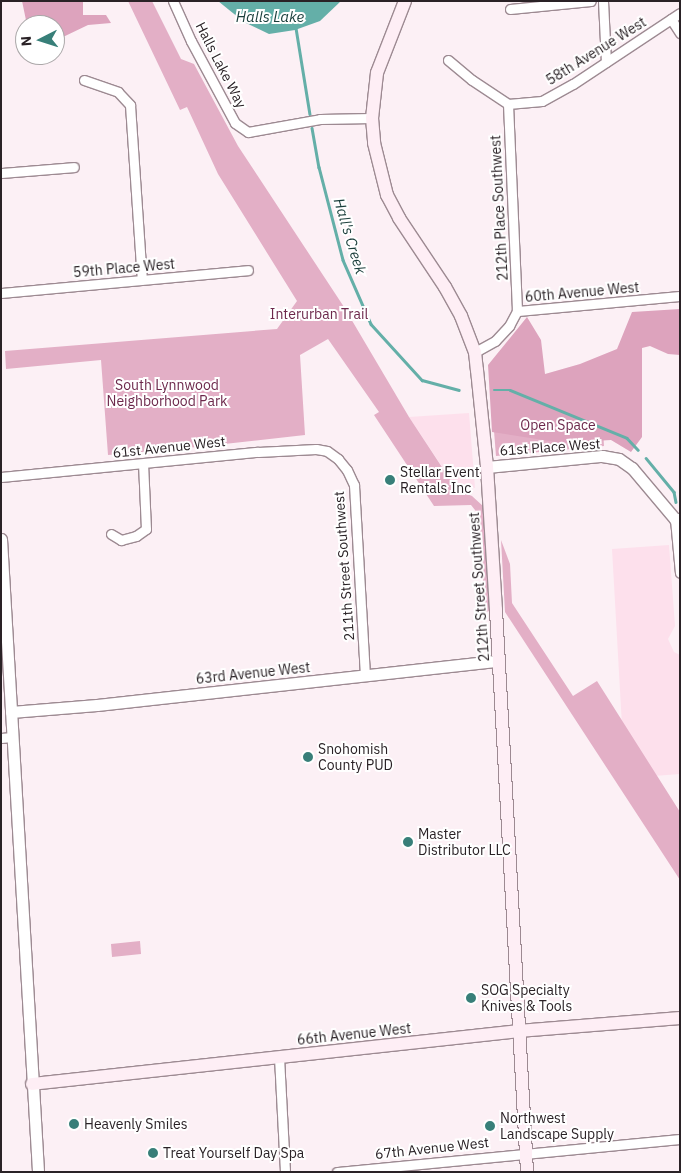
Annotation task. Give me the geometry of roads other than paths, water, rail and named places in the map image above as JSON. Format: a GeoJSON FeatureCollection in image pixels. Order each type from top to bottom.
{"type":"FeatureCollection","features":[{"type":"Feature","properties":{"kind":"main road","name":"212th Street Southwest"},"geometry":{"type":"LineString","coordinates":[[405,1],[377,73],[372,118],[376,151],[388,195],[399,218],[445,287],[461,316],[474,352],[487,467],[526,1172]]}},
{"type":"Feature","properties":{"kind":"main road","name":"66th Avenue West"},"geometry":{"type":"LineString","coordinates":[[32,1084],[518,1031],[680,1018]]}},
{"type":"Feature","properties":{"kind":"street","name":"Halls Lake Way"},"geometry":{"type":"LineString","coordinates":[[173,1],[191,41],[235,123],[248,132],[320,119],[372,118]]}},
{"type":"Feature","properties":{"kind":"street"},"geometry":{"type":"LineString","coordinates":[[510,9],[591,1]]}},
{"type":"Feature","properties":{"kind":"street"},"geometry":{"type":"LineString","coordinates":[[603,1],[606,62]]}},
{"type":"Feature","properties":{"kind":"street","name":"58th Avenue West"},"geometry":{"type":"LineString","coordinates":[[508,104],[542,101],[606,62],[680,13]]}},
{"type":"Feature","properties":{"kind":"street"},"geometry":{"type":"LineString","coordinates":[[671,19],[680,33]]}},
{"type":"Feature","properties":{"kind":"street"},"geometry":{"type":"LineString","coordinates":[[448,60],[472,80],[508,104]]}},
{"type":"Feature","properties":{"kind":"street"},"geometry":{"type":"LineString","coordinates":[[84,80],[118,92],[130,105],[142,280]]}},
{"type":"Feature","properties":{"kind":"street","name":"212th Place Southwest"},"geometry":{"type":"LineString","coordinates":[[508,104],[517,311]]}},
{"type":"Feature","properties":{"kind":"street"},"geometry":{"type":"LineString","coordinates":[[1,173],[74,167]]}},
{"type":"Feature","properties":{"kind":"street","name":"59th Place West"},"geometry":{"type":"LineString","coordinates":[[1,293],[248,270]]}},
{"type":"Feature","properties":{"kind":"street","name":"60th Avenue West"},"geometry":{"type":"LineString","coordinates":[[474,352],[495,341],[509,326],[517,311],[680,296]]}},
{"type":"Feature","properties":{"kind":"street","name":"61st Avenue West"},"geometry":{"type":"LineString","coordinates":[[1,478],[258,452],[316,449],[327,451],[338,459]]}},
{"type":"Feature","properties":{"kind":"street","name":"61st Place West"},"geometry":{"type":"LineString","coordinates":[[487,467],[602,456],[619,459],[632,468],[677,519]]}},
{"type":"Feature","properties":{"kind":"street","name":"211th Street Southwest"},"geometry":{"type":"LineString","coordinates":[[338,459],[348,470],[354,485],[365,676]]}},
{"type":"Feature","properties":{"kind":"street"},"geometry":{"type":"LineString","coordinates":[[111,534],[121,540],[136,536],[146,529],[143,464]]}},
{"type":"Feature","properties":{"kind":"street"},"geometry":{"type":"LineString","coordinates":[[677,519],[680,573]]}},
{"type":"Feature","properties":{"kind":"street"},"geometry":{"type":"LineString","coordinates":[[1,539],[11,712],[7,737],[38,1172]]}},
{"type":"Feature","properties":{"kind":"street","name":"63rd Avenue West"},"geometry":{"type":"LineString","coordinates":[[11,712],[97,705],[498,661]]}},
{"type":"Feature","properties":{"kind":"street"},"geometry":{"type":"LineString","coordinates":[[279,1057],[285,1172]]}},
{"type":"Feature","properties":{"kind":"street","name":"67th Avenue West"},"geometry":{"type":"LineString","coordinates":[[337,1172],[525,1152],[680,1139]]}},
{"type":"Feature","properties":{"kind":"water","name":"Halls Lake"},"geometry":{"type":"Polygon","coordinates":[[[218,1],[341,1],[320,21],[295,30],[269,34],[244,22],[218,1]]]}},
{"type":"Feature","properties":{"kind":"waterway","name":"Hall's Creek"},"geometry":{"type":"LineString","coordinates":[[296,28],[310,114]]}},
{"type":"Feature","properties":{"kind":"waterway","name":"Hall's Creek"},"geometry":{"type":"LineString","coordinates":[[312,128],[319,167],[343,260],[371,324],[422,380],[459,390]]}},
{"type":"Feature","properties":{"kind":"waterway","name":"Hall's Creek"},"geometry":{"type":"LineString","coordinates":[[494,390],[510,390],[627,438],[638,450]]}},
{"type":"Feature","properties":{"kind":"waterway","name":"Hall's Creek"},"geometry":{"type":"LineString","coordinates":[[646,458],[674,492],[676,502]]}},
{"type":"Feature","properties":{"kind":"place","name":"Stellar Event Rentals Inc"},"geometry":{"type":"Point","coordinates":[390,480]}},
{"type":"Feature","properties":{"kind":"place","name":"Snohomish County PUD"},"geometry":{"type":"Point","coordinates":[308,757]}},
{"type":"Feature","properties":{"kind":"place","name":"Master Distributor LLC"},"geometry":{"type":"Point","coordinates":[408,842]}},
{"type":"Feature","properties":{"kind":"place","name":"SOG Specialty Knives & Tools"},"geometry":{"type":"Point","coordinates":[471,998]}},
{"type":"Feature","properties":{"kind":"place","name":"Heavenly Smiles"},"geometry":{"type":"Point","coordinates":[74,1124]}},
{"type":"Feature","properties":{"kind":"place","name":"Northwest Landscape Supply"},"geometry":{"type":"Point","coordinates":[490,1126]}},
{"type":"Feature","properties":{"kind":"place","name":"Treat Yourself Day Spa"},"geometry":{"type":"Point","coordinates":[153,1153]}},
{"type":"Feature","properties":{"kind":"park label","name":"Interurban Trail"},"geometry":{"type":"Point","coordinates":[319,314]}},
{"type":"Feature","properties":{"kind":"park label","name":"South Lynnwood Neighborhood Park"},"geometry":{"type":"Point","coordinates":[167,394]}},
{"type":"Feature","properties":{"kind":"park label","name":"Open Space"},"geometry":{"type":"Point","coordinates":[558,425]}}]}
